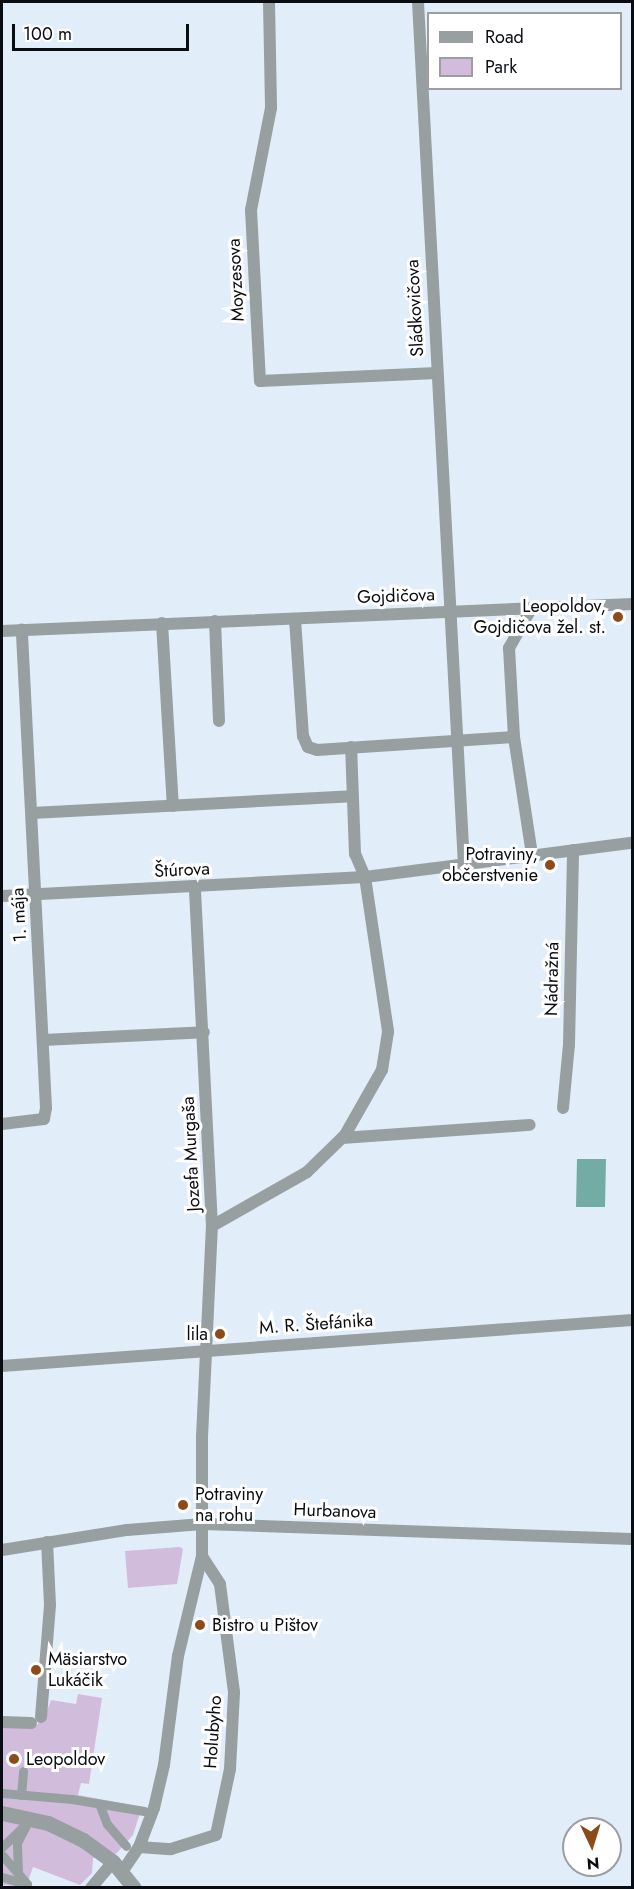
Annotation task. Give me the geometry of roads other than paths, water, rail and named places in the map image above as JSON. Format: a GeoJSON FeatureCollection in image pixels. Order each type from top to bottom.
{"type":"FeatureCollection","features":[{"type":"Feature","properties":{"kind":"street","name":"Moyzesova"},"geometry":{"type":"LineString","coordinates":[[269,2],[271,108],[251,210],[260,381],[437,373]]}},
{"type":"Feature","properties":{"kind":"street","name":"Sládkovičova"},"geometry":{"type":"LineString","coordinates":[[417,2],[447,612]]}},
{"type":"Feature","properties":{"kind":"street","name":"Gojdičova"},"geometry":{"type":"LineString","coordinates":[[2,631],[633,604]]}},
{"type":"Feature","properties":{"kind":"street"},"geometry":{"type":"LineString","coordinates":[[531,609],[509,648],[514,737],[532,854]]}},
{"type":"Feature","properties":{"kind":"street"},"geometry":{"type":"LineString","coordinates":[[447,612],[453,624],[464,865]]}},
{"type":"Feature","properties":{"kind":"street"},"geometry":{"type":"LineString","coordinates":[[295,619],[303,736],[309,747],[317,750],[514,737]]}},
{"type":"Feature","properties":{"kind":"street"},"geometry":{"type":"LineString","coordinates":[[215,621],[219,721]]}},
{"type":"Feature","properties":{"kind":"street"},"geometry":{"type":"LineString","coordinates":[[162,623],[173,806]]}},
{"type":"Feature","properties":{"kind":"street","name":"1. mája"},"geometry":{"type":"LineString","coordinates":[[2,1124],[44,1119],[43,1040],[22,630]]}},
{"type":"Feature","properties":{"kind":"street"},"geometry":{"type":"LineString","coordinates":[[351,747],[355,854],[365,878]]}},
{"type":"Feature","properties":{"kind":"street"},"geometry":{"type":"LineString","coordinates":[[32,813],[352,796]]}},
{"type":"Feature","properties":{"kind":"street","name":"Štúrova"},"geometry":{"type":"LineString","coordinates":[[2,896],[365,878],[532,854],[633,843]]}},
{"type":"Feature","properties":{"kind":"street","name":"Nádražná"},"geometry":{"type":"LineString","coordinates":[[563,1108],[569,1045],[573,850]]}},
{"type":"Feature","properties":{"kind":"street","name":"Jozefa Murgaša"},"geometry":{"type":"LineString","coordinates":[[195,888],[213,1226],[295,1182],[342,1138],[382,1070],[388,1031],[365,878]]}},
{"type":"Feature","properties":{"kind":"street"},"geometry":{"type":"LineString","coordinates":[[43,1040],[204,1032]]}},
{"type":"Feature","properties":{"kind":"street"},"geometry":{"type":"LineString","coordinates":[[342,1138],[530,1125]]}},
{"type":"Feature","properties":{"kind":"street"},"geometry":{"type":"LineString","coordinates":[[91,1887],[118,1867],[133,1847],[154,1808],[164,1764],[178,1656],[202,1556],[206,1351],[213,1226]]}},
{"type":"Feature","properties":{"kind":"street","name":"M. R. Štefánika"},"geometry":{"type":"LineString","coordinates":[[2,1366],[633,1320]]}},
{"type":"Feature","properties":{"kind":"street","name":"Hurbanova"},"geometry":{"type":"LineString","coordinates":[[2,1550],[127,1530],[203,1524],[633,1539]]}},
{"type":"Feature","properties":{"kind":"street"},"geometry":{"type":"LineString","coordinates":[[2,1722],[36,1720],[50,1616],[47,1542]]}},
{"type":"Feature","properties":{"kind":"street","name":"Holubyho"},"geometry":{"type":"LineString","coordinates":[[133,1847],[171,1849],[216,1835],[230,1769],[234,1692],[219,1584],[202,1556]]}},
{"type":"Feature","properties":{"kind":"street"},"geometry":{"type":"LineString","coordinates":[[21,1796],[23,1771]]}},
{"type":"Feature","properties":{"kind":"street"},"geometry":{"type":"LineString","coordinates":[[2,1793],[72,1799],[100,1806],[144,1811]]}},
{"type":"Feature","properties":{"kind":"street"},"geometry":{"type":"LineString","coordinates":[[31,1812],[35,1797]]}},
{"type":"Feature","properties":{"kind":"street"},"geometry":{"type":"LineString","coordinates":[[100,1806],[107,1824],[133,1847]]}},
{"type":"Feature","properties":{"kind":"street"},"geometry":{"type":"LineString","coordinates":[[2,1813],[48,1823],[118,1867],[134,1887]]}},
{"type":"Feature","properties":{"kind":"street"},"geometry":{"type":"LineString","coordinates":[[2,1847],[27,1823],[17,1843],[18,1873]]}},
{"type":"Feature","properties":{"kind":"street"},"geometry":{"type":"LineString","coordinates":[[2,1855],[27,1884],[2,1877]]}},
{"type":"Feature","properties":{"kind":"place","name":"Leopoldov, Gojdičova žel. st."},"geometry":{"type":"Point","coordinates":[618,617]}},
{"type":"Feature","properties":{"kind":"place","name":"Potraviny, občerstvenie"},"geometry":{"type":"Point","coordinates":[550,865]}},
{"type":"Feature","properties":{"kind":"place","name":"lila"},"geometry":{"type":"Point","coordinates":[220,1334]}},
{"type":"Feature","properties":{"kind":"place","name":"Potraviny na rohu"},"geometry":{"type":"Point","coordinates":[183,1505]}},
{"type":"Feature","properties":{"kind":"place","name":"Bistro u Pištov"},"geometry":{"type":"Point","coordinates":[200,1625]}},
{"type":"Feature","properties":{"kind":"place","name":"Mäsiarstvo Lukáčik"},"geometry":{"type":"Point","coordinates":[36,1670]}},
{"type":"Feature","properties":{"kind":"place","name":"Leopoldov"},"geometry":{"type":"Point","coordinates":[14,1759]}}]}
